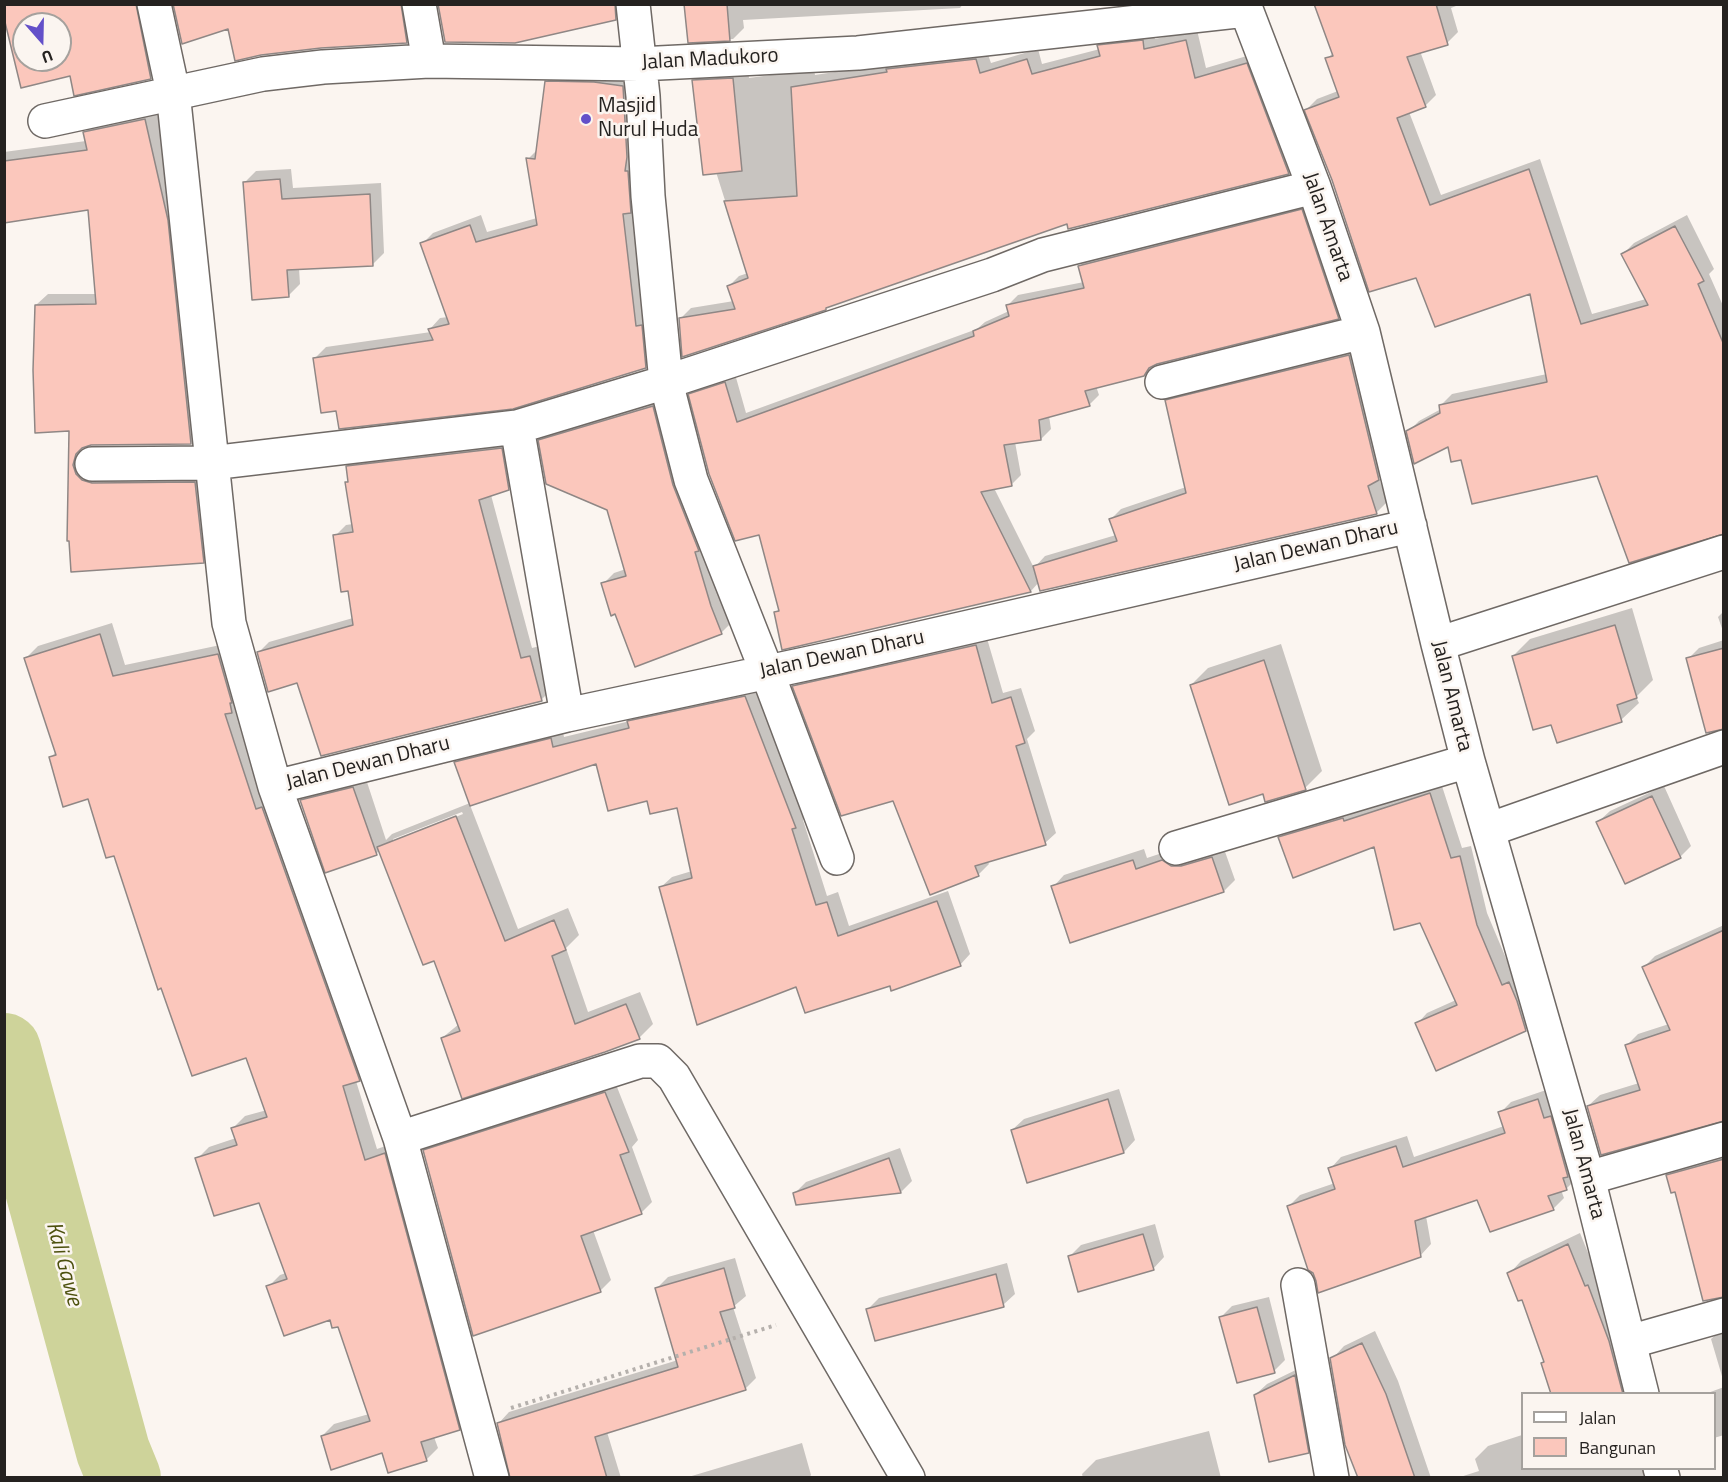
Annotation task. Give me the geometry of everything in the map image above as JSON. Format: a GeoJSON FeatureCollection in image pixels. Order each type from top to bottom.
{"type":"FeatureCollection","features":[{"type":"Feature","properties":{"kind":"street"},"geometry":{"type":"LineString","coordinates":[[154,4],[173,92],[229,623],[275,787],[400,1138],[492,1478]]}},
{"type":"Feature","properties":{"kind":"street"},"geometry":{"type":"LineString","coordinates":[[419,4],[429,61]]}},
{"type":"Feature","properties":{"kind":"street"},"geometry":{"type":"LineString","coordinates":[[633,4],[666,382],[691,480],[837,858]]}},
{"type":"Feature","properties":{"kind":"street","name":"Jalan Madukoro"},"geometry":{"type":"LineString","coordinates":[[45,121],[262,74],[323,67],[429,61],[639,64],[858,53],[1245,8]]}},
{"type":"Feature","properties":{"kind":"street","name":"Jalan Amarta"},"geometry":{"type":"LineString","coordinates":[[1245,8],[1314,187],[1363,332],[1468,761],[1588,1178],[1642,1392]]}},
{"type":"Feature","properties":{"kind":"street"},"geometry":{"type":"LineString","coordinates":[[92,464],[211,463],[517,427],[666,382],[992,275],[1043,255],[1314,187]]}},
{"type":"Feature","properties":{"kind":"street"},"geometry":{"type":"LineString","coordinates":[[1162,381],[1363,332]]}},
{"type":"Feature","properties":{"kind":"street"},"geometry":{"type":"LineString","coordinates":[[517,427],[567,715]]}},
{"type":"Feature","properties":{"kind":"street","name":"Jalan Dewan Dharu"},"geometry":{"type":"LineString","coordinates":[[275,787],[567,715],[849,655],[1410,526]]}},
{"type":"Feature","properties":{"kind":"street"},"geometry":{"type":"LineString","coordinates":[[1438,644],[1724,552]]}},
{"type":"Feature","properties":{"kind":"street"},"geometry":{"type":"LineString","coordinates":[[1488,830],[1724,747]]}},
{"type":"Feature","properties":{"kind":"street"},"geometry":{"type":"LineString","coordinates":[[1176,848],[1468,761]]}},
{"type":"Feature","properties":{"kind":"street"},"geometry":{"type":"LineString","coordinates":[[400,1138],[640,1061],[658,1061],[674,1077],[908,1478]]}},
{"type":"Feature","properties":{"kind":"street"},"geometry":{"type":"LineString","coordinates":[[1588,1178],[1724,1139]]}},
{"type":"Feature","properties":{"kind":"street"},"geometry":{"type":"LineString","coordinates":[[1298,1285],[1332,1478]]}},
{"type":"Feature","properties":{"kind":"street"},"geometry":{"type":"LineString","coordinates":[[1629,1342],[1724,1315]]}},
{"type":"Feature","properties":{"kind":"path"},"geometry":{"type":"LineString","coordinates":[[476,1419],[812,1314]]}},
{"type":"Feature","properties":{"kind":"building"},"geometry":{"type":"Polygon","coordinates":[[[4,4],[136,4],[151,79],[74,96],[70,76],[21,88],[17,72],[72,72],[72,12],[12,12],[12,51],[4,18],[4,4]]]}},
{"type":"Feature","properties":{"kind":"building"},"geometry":{"type":"Polygon","coordinates":[[[173,4],[401,4],[407,43],[321,48],[261,55],[235,61],[228,29],[182,44],[173,4]]]}},
{"type":"Feature","properties":{"kind":"building"},"geometry":{"type":"Polygon","coordinates":[[[438,4],[615,4],[616,20],[515,43],[445,42],[438,4]]]}},
{"type":"Feature","properties":{"kind":"building"},"geometry":{"type":"Polygon","coordinates":[[[684,4],[727,4],[730,41],[688,43],[684,4]]]}},
{"type":"Feature","properties":{"kind":"building"},"geometry":{"type":"Polygon","coordinates":[[[1314,4],[1436,4],[1448,45],[1407,57],[1426,107],[1397,118],[1430,205],[1529,169],[1581,324],[1648,305],[1621,254],[1675,226],[1704,281],[1698,284],[1724,345],[1724,534],[1629,563],[1597,476],[1472,504],[1461,460],[1451,462],[1448,447],[1414,464],[1406,431],[1440,413],[1439,405],[1547,382],[1530,294],[1435,327],[1416,278],[1369,292],[1332,180],[1304,110],[1339,97],[1325,58],[1333,56],[1314,4]]]}},
{"type":"Feature","properties":{"kind":"building"},"geometry":{"type":"Polygon","coordinates":[[[1143,40],[1144,49],[1186,40],[1195,78],[1247,63],[1289,174],[1068,229],[1067,224],[826,308],[826,310],[682,357],[679,318],[735,309],[727,286],[748,278],[724,201],[797,196],[791,87],[887,72],[886,69],[976,59],[980,73],[1027,59],[1032,74],[1100,56],[1097,45],[1143,40]]]}},
{"type":"Feature","properties":{"kind":"building"},"geometry":{"type":"Polygon","coordinates":[[[733,78],[742,171],[703,175],[692,80],[733,78]]]}},
{"type":"Feature","properties":{"kind":"building"},"geometry":{"type":"Polygon","coordinates":[[[545,81],[594,82],[623,86],[627,157],[625,171],[628,171],[631,213],[623,214],[636,326],[642,325],[646,368],[513,409],[339,429],[336,411],[321,413],[313,358],[433,340],[428,329],[449,324],[420,243],[470,225],[476,242],[537,225],[526,158],[535,159],[545,81]]]}},
{"type":"Feature","properties":{"kind":"building"},"geometry":{"type":"Polygon","coordinates":[[[145,119],[168,220],[191,444],[91,445],[82,448],[76,454],[73,465],[76,474],[82,480],[92,483],[195,482],[204,563],[71,572],[69,541],[67,541],[69,431],[35,433],[33,370],[35,305],[96,304],[88,210],[4,223],[4,161],[87,150],[83,132],[145,119]]]}},
{"type":"Feature","properties":{"kind":"building"},"geometry":{"type":"Polygon","coordinates":[[[280,179],[282,199],[370,194],[373,266],[287,270],[289,297],[252,300],[243,182],[280,179]]]}},
{"type":"Feature","properties":{"kind":"building"},"geometry":{"type":"Polygon","coordinates":[[[1302,209],[1339,319],[1157,364],[1149,368],[1144,376],[1085,391],[1090,406],[1039,420],[1041,440],[1004,445],[1012,486],[981,492],[1031,592],[782,650],[774,612],[779,611],[759,535],[735,541],[709,474],[688,394],[725,382],[737,422],[974,336],[973,331],[1009,316],[1006,305],[1084,288],[1078,266],[1302,209]]]}},
{"type":"Feature","properties":{"kind":"building"},"geometry":{"type":"Polygon","coordinates":[[[1349,355],[1379,480],[1368,486],[1377,514],[1040,591],[1033,566],[1117,541],[1109,519],[1186,493],[1165,400],[1349,355]]]}},
{"type":"Feature","properties":{"kind":"building"},"geometry":{"type":"Polygon","coordinates":[[[653,406],[673,485],[699,551],[695,552],[722,634],[635,667],[615,614],[611,616],[601,583],[626,576],[607,510],[546,484],[538,440],[653,406]]]}},
{"type":"Feature","properties":{"kind":"building"},"geometry":{"type":"Polygon","coordinates":[[[502,448],[509,490],[479,500],[521,658],[530,656],[542,701],[321,756],[297,683],[268,692],[257,652],[353,625],[348,591],[341,592],[333,535],[353,532],[345,482],[348,482],[346,466],[502,448]]]}},
{"type":"Feature","properties":{"kind":"building"},"geometry":{"type":"Polygon","coordinates":[[[1615,625],[1637,698],[1617,705],[1622,722],[1557,743],[1551,725],[1533,730],[1512,656],[1615,625]]]}},
{"type":"Feature","properties":{"kind":"building"},"geometry":{"type":"Polygon","coordinates":[[[100,634],[113,676],[218,654],[232,703],[230,703],[232,713],[225,714],[256,809],[262,807],[360,1081],[343,1086],[365,1160],[385,1153],[460,1430],[421,1442],[427,1461],[388,1473],[382,1453],[331,1470],[321,1436],[370,1421],[338,1327],[332,1328],[330,1320],[284,1336],[266,1286],[287,1279],[259,1203],[214,1216],[195,1158],[237,1145],[231,1128],[267,1117],[246,1058],[192,1076],[161,988],[158,990],[114,856],[106,858],[88,799],[63,807],[49,757],[56,755],[24,658],[100,634]]]}},
{"type":"Feature","properties":{"kind":"building"},"geometry":{"type":"Polygon","coordinates":[[[976,645],[992,703],[1011,697],[1025,743],[1016,746],[1046,845],[975,866],[979,876],[930,895],[893,801],[841,816],[792,686],[976,645]]]}},
{"type":"Feature","properties":{"kind":"building"},"geometry":{"type":"Polygon","coordinates":[[[1724,648],[1724,729],[1706,733],[1686,658],[1724,648]]]}},
{"type":"Feature","properties":{"kind":"building"},"geometry":{"type":"Polygon","coordinates":[[[1264,660],[1306,790],[1265,802],[1263,794],[1229,805],[1190,685],[1264,660]]]}},
{"type":"Feature","properties":{"kind":"building"},"geometry":{"type":"Polygon","coordinates":[[[745,696],[796,828],[792,829],[816,905],[827,902],[838,936],[937,901],[961,966],[891,991],[890,986],[805,1013],[796,987],[697,1025],[659,887],[692,878],[677,808],[650,814],[647,801],[608,811],[596,764],[470,806],[454,762],[551,738],[553,747],[629,728],[627,721],[745,696]]]}},
{"type":"Feature","properties":{"kind":"building"},"geometry":{"type":"Polygon","coordinates":[[[353,787],[377,855],[325,873],[300,800],[353,787]]]}},
{"type":"Feature","properties":{"kind":"building"},"geometry":{"type":"Polygon","coordinates":[[[1430,793],[1451,858],[1460,856],[1477,925],[1502,985],[1509,982],[1526,1031],[1436,1071],[1415,1023],[1457,1005],[1420,923],[1394,930],[1374,847],[1293,878],[1278,837],[1343,818],[1344,821],[1430,793]]]}},
{"type":"Feature","properties":{"kind":"building"},"geometry":{"type":"Polygon","coordinates":[[[1652,796],[1681,858],[1625,884],[1596,822],[1652,796]]]}},
{"type":"Feature","properties":{"kind":"building"},"geometry":{"type":"Polygon","coordinates":[[[456,816],[505,941],[554,920],[566,950],[552,956],[575,1024],[626,1004],[640,1039],[462,1099],[441,1038],[460,1031],[434,961],[423,965],[377,847],[456,816]]]}},
{"type":"Feature","properties":{"kind":"building"},"geometry":{"type":"Polygon","coordinates":[[[1212,857],[1224,892],[1070,943],[1051,886],[1133,860],[1136,869],[1162,860],[1171,866],[1181,866],[1212,857]]]}},
{"type":"Feature","properties":{"kind":"building"},"geometry":{"type":"Polygon","coordinates":[[[1724,930],[1724,1121],[1601,1155],[1587,1106],[1640,1090],[1625,1045],[1670,1030],[1642,967],[1724,930]]]}},
{"type":"Feature","properties":{"kind":"building"},"geometry":{"type":"Polygon","coordinates":[[[605,1092],[629,1152],[620,1155],[642,1214],[581,1236],[601,1292],[473,1336],[423,1150],[605,1092]]]}},
{"type":"Feature","properties":{"kind":"building"},"geometry":{"type":"Polygon","coordinates":[[[1108,1099],[1124,1153],[1027,1183],[1011,1130],[1108,1099]]]}},
{"type":"Feature","properties":{"kind":"building"},"geometry":{"type":"Polygon","coordinates":[[[1538,1099],[1544,1118],[1551,1116],[1568,1177],[1563,1178],[1567,1190],[1548,1196],[1554,1210],[1490,1232],[1477,1200],[1415,1221],[1421,1257],[1318,1293],[1316,1281],[1313,1273],[1308,1270],[1287,1206],[1335,1189],[1328,1168],[1396,1146],[1403,1167],[1505,1133],[1498,1112],[1538,1099]]]}},
{"type":"Feature","properties":{"kind":"building"},"geometry":{"type":"Polygon","coordinates":[[[889,1158],[901,1193],[796,1205],[793,1193],[889,1158]]]}},
{"type":"Feature","properties":{"kind":"building"},"geometry":{"type":"Polygon","coordinates":[[[1724,1159],[1724,1297],[1703,1301],[1675,1192],[1671,1193],[1666,1175],[1724,1159]]]}},
{"type":"Feature","properties":{"kind":"building"},"geometry":{"type":"Polygon","coordinates":[[[1143,1234],[1154,1270],[1078,1292],[1068,1256],[1143,1234]]]}},
{"type":"Feature","properties":{"kind":"building"},"geometry":{"type":"Polygon","coordinates":[[[1568,1244],[1585,1286],[1588,1285],[1609,1341],[1622,1392],[1550,1392],[1541,1363],[1544,1362],[1522,1300],[1518,1301],[1507,1273],[1568,1244]]]}},
{"type":"Feature","properties":{"kind":"building"},"geometry":{"type":"Polygon","coordinates":[[[724,1268],[735,1308],[720,1312],[746,1390],[595,1437],[607,1478],[510,1478],[497,1423],[678,1367],[655,1288],[724,1268]]]}},
{"type":"Feature","properties":{"kind":"building"},"geometry":{"type":"Polygon","coordinates":[[[996,1274],[1004,1307],[875,1341],[866,1309],[996,1274]]]}},
{"type":"Feature","properties":{"kind":"building"},"geometry":{"type":"Polygon","coordinates":[[[1257,1307],[1275,1373],[1237,1383],[1219,1317],[1257,1307]]]}},
{"type":"Feature","properties":{"kind":"building"},"geometry":{"type":"Polygon","coordinates":[[[1362,1343],[1386,1394],[1415,1478],[1358,1478],[1345,1445],[1330,1358],[1362,1343]]]}},
{"type":"Feature","properties":{"kind":"building"},"geometry":{"type":"Polygon","coordinates":[[[1295,1375],[1309,1453],[1269,1462],[1254,1395],[1295,1375]]]}},
{"type":"Feature","properties":{"kind":"waterway","name":"Kali Gawe"},"geometry":{"type":"LineString","coordinates":[[4,1050],[113,1451],[124,1478]]}},
{"type":"Feature","properties":{"kind":"place","name":"Masjid Nurul Huda"},"geometry":{"type":"Point","coordinates":[586,119]}}]}
